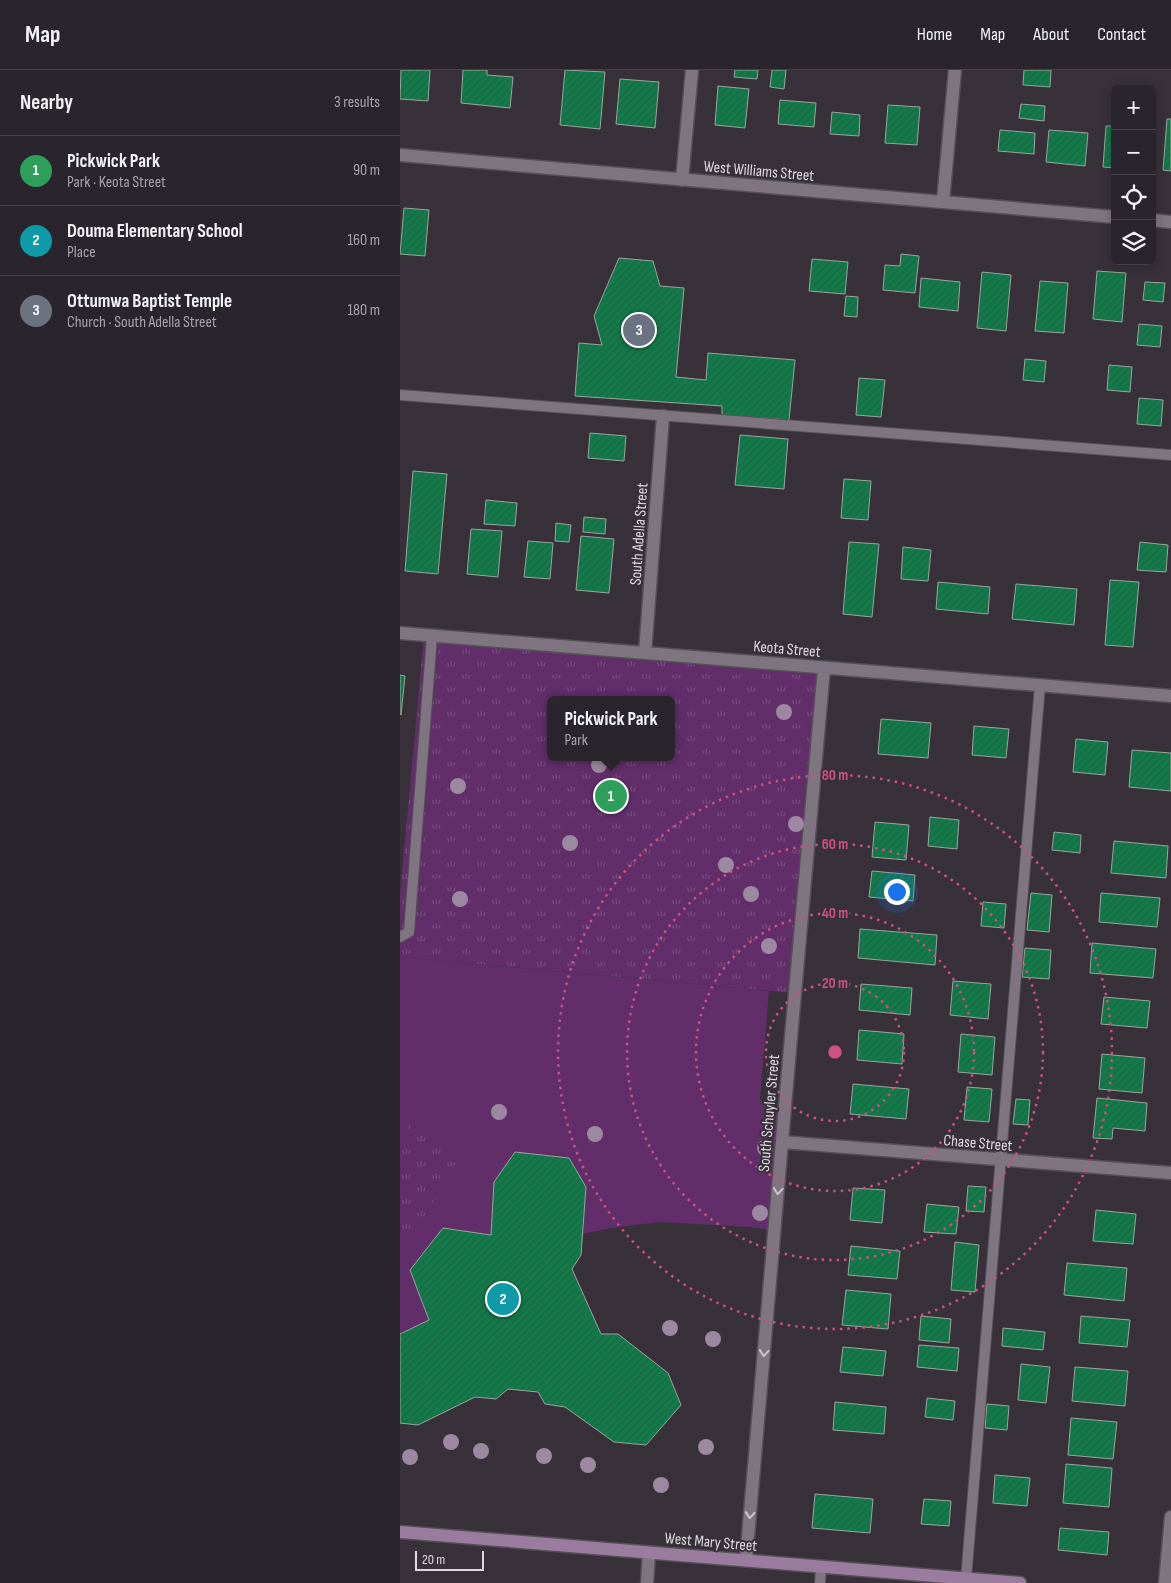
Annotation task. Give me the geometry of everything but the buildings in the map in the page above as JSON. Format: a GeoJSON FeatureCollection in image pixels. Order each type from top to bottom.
{"type":"FeatureCollection","features":[{"type":"Feature","properties":{"kind":"main road","name":"West Mary Street"},"geometry":{"type":"LineString","coordinates":[[400,1532],[1020,1583]]}},
{"type":"Feature","properties":{"kind":"street"},"geometry":{"type":"LineString","coordinates":[[682,180],[692,70]]}},
{"type":"Feature","properties":{"kind":"street"},"geometry":{"type":"LineString","coordinates":[[943,202],[955,70]]}},
{"type":"Feature","properties":{"kind":"street","name":"West Williams Street"},"geometry":{"type":"LineString","coordinates":[[400,155],[1111,217]]}},
{"type":"Feature","properties":{"kind":"street"},"geometry":{"type":"LineString","coordinates":[[1156,220],[1171,222]]}},
{"type":"Feature","properties":{"kind":"street","name":"South Adella Street"},"geometry":{"type":"LineString","coordinates":[[645,653],[663,416]]}},
{"type":"Feature","properties":{"kind":"street","name":"Keota Street"},"geometry":{"type":"LineString","coordinates":[[400,633],[1171,696]]}},
{"type":"Feature","properties":{"kind":"street","name":"South Schuyler Street"},"geometry":{"type":"LineString","coordinates":[[746,1560],[824,668]]}},
{"type":"Feature","properties":{"kind":"street","name":"Chase Street"},"geometry":{"type":"LineString","coordinates":[[782,1142],[1171,1173]]}},
{"type":"Feature","properties":{"kind":"street"},"geometry":{"type":"LineString","coordinates":[[1165,1583],[1171,1517]]}},
{"type":"Feature","properties":{"kind":"street"},"geometry":{"type":"LineString","coordinates":[[647,1583],[649,1553]]}},
{"type":"Feature","properties":{"kind":"lane"},"geometry":{"type":"LineString","coordinates":[[400,396],[1171,455]]}},
{"type":"Feature","properties":{"kind":"lane"},"geometry":{"type":"LineString","coordinates":[[400,937],[409,932],[432,636]]}},
{"type":"Feature","properties":{"kind":"lane"},"geometry":{"type":"LineString","coordinates":[[966,1579],[1040,685]]}},
{"type":"Feature","properties":{"kind":"lane"},"geometry":{"type":"LineString","coordinates":[[820,1583],[821,1566]]}},
{"type":"Feature","properties":{"kind":"green space"},"geometry":{"type":"Polygon","coordinates":[[[424,635],[824,668],[794,993],[400,957],[400,895],[424,635]]]}},
{"type":"Feature","properties":{"kind":"green space"},"geometry":{"type":"Polygon","coordinates":[[[400,957],[769,991],[760,1099],[784,1121],[774,1231],[750,1227],[660,1222],[611,1228],[583,1234],[586,1187],[569,1158],[515,1152],[494,1182],[491,1235],[443,1228],[410,1270],[429,1320],[400,1334],[400,957]]]}},
{"type":"Feature","properties":{"kind":"green space"},"geometry":{"type":"Polygon","coordinates":[[[409,1125],[462,1162],[400,1251],[400,1137],[409,1125]]]}},
{"type":"Feature","properties":{"kind":"place","name":"Ottumwa Baptist Temple"},"geometry":{"type":"Point","coordinates":[639,330]}},
{"type":"Feature","properties":{"kind":"place","name":"Pickwick Park"},"geometry":{"type":"Point","coordinates":[611,796]}},
{"type":"Feature","properties":{"kind":"place","name":"Douma Elementary School"},"geometry":{"type":"Point","coordinates":[503,1299]}}]}
